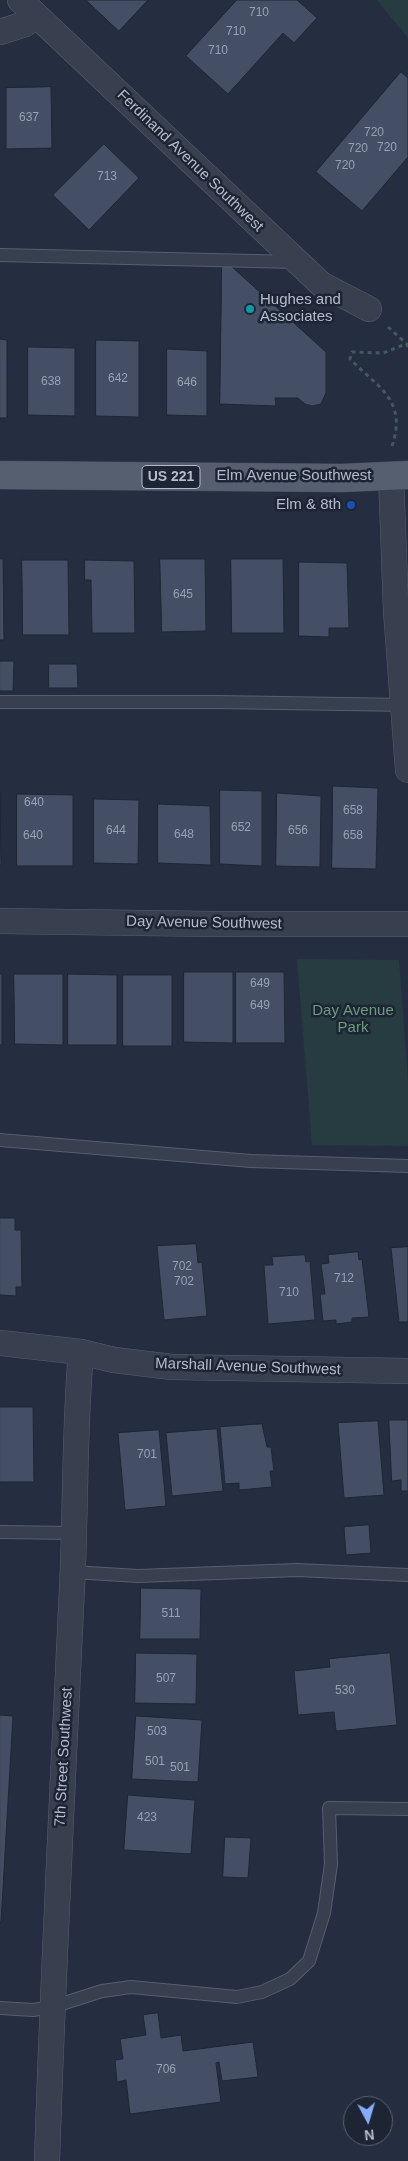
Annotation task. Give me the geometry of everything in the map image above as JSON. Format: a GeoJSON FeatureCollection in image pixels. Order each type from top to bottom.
{"type":"FeatureCollection","features":[{"type":"Feature","properties":{"kind":"main road","name":"Elm Avenue Southwest"},"geometry":{"type":"LineString","coordinates":[[0,475],[398,478]]}},
{"type":"Feature","properties":{"kind":"street"},"geometry":{"type":"LineString","coordinates":[[0,32],[25,24],[29,8]]}},
{"type":"Feature","properties":{"kind":"street","name":"Ferdinand Avenue Southwest"},"geometry":{"type":"LineString","coordinates":[[29,8],[296,262],[321,284],[369,310]]}},
{"type":"Feature","properties":{"kind":"street"},"geometry":{"type":"LineString","coordinates":[[398,478],[396,611],[405,705],[408,770]]}},
{"type":"Feature","properties":{"kind":"street","name":"Day Avenue Southwest"},"geometry":{"type":"LineString","coordinates":[[0,920],[214,924],[408,924]]}},
{"type":"Feature","properties":{"kind":"street","name":"Marshall Avenue Southwest"},"geometry":{"type":"LineString","coordinates":[[0,1343],[81,1352],[114,1360],[172,1367],[408,1372]]}},
{"type":"Feature","properties":{"kind":"street","name":"7th Street Southwest"},"geometry":{"type":"LineString","coordinates":[[47,2161],[52,2007],[73,1572],[76,1415],[81,1352]]}},
{"type":"Feature","properties":{"kind":"lane"},"geometry":{"type":"LineString","coordinates":[[0,255],[296,262]]}},
{"type":"Feature","properties":{"kind":"lane"},"geometry":{"type":"LineString","coordinates":[[0,702],[207,702],[405,705]]}},
{"type":"Feature","properties":{"kind":"lane"},"geometry":{"type":"LineString","coordinates":[[0,1140],[251,1161],[408,1166]]}},
{"type":"Feature","properties":{"kind":"lane"},"geometry":{"type":"LineString","coordinates":[[0,1532],[74,1533]]}},
{"type":"Feature","properties":{"kind":"lane"},"geometry":{"type":"LineString","coordinates":[[73,1572],[138,1576],[297,1570],[408,1575]]}},
{"type":"Feature","properties":{"kind":"lane"},"geometry":{"type":"LineString","coordinates":[[0,2008],[33,2010],[52,2007],[102,1991],[131,1987],[237,1997],[262,1992],[290,1978],[309,1961],[324,1913],[331,1864],[329,1808],[408,1809]]}},
{"type":"Feature","properties":{"kind":"path"},"geometry":{"type":"LineString","coordinates":[[392,394],[378,380],[353,363],[350,355],[352,352],[383,353],[403,345],[408,346]]}},
{"type":"Feature","properties":{"kind":"path"},"geometry":{"type":"LineString","coordinates":[[398,478],[391,446],[397,437],[401,416]]}},
{"type":"Feature","properties":{"kind":"green space"},"geometry":{"type":"Polygon","coordinates":[[[377,0],[408,0],[408,38],[377,0]]]}},
{"type":"Feature","properties":{"kind":"green space","name":"Day Avenue Park"},"geometry":{"type":"Polygon","coordinates":[[[297,959],[399,960],[408,1080],[408,1146],[312,1145],[297,959]]]}},
{"type":"Feature","properties":{"kind":"building"},"geometry":{"type":"Polygon","coordinates":[[[86,0],[148,0],[119,31],[86,0]]]}},
{"type":"Feature","properties":{"kind":"building"},"geometry":{"type":"Polygon","coordinates":[[[237,0],[297,0],[317,18],[294,43],[283,33],[228,94],[186,56],[237,0]]]}},
{"type":"Feature","properties":{"kind":"building"},"geometry":{"type":"Polygon","coordinates":[[[401,72],[408,78],[408,157],[362,211],[316,172],[401,72]]]}},
{"type":"Feature","properties":{"kind":"building"},"geometry":{"type":"Polygon","coordinates":[[[51,87],[52,148],[6,149],[6,88],[51,87]]]}},
{"type":"Feature","properties":{"kind":"building"},"geometry":{"type":"Polygon","coordinates":[[[104,144],[139,178],[89,230],[53,195],[104,144]]]}},
{"type":"Feature","properties":{"kind":"building","name":"Hughes and Associates"},"geometry":{"type":"Polygon","coordinates":[[[222,265],[231,266],[326,352],[326,393],[321,404],[312,406],[305,404],[298,398],[275,398],[276,406],[220,404],[222,265]]]}},
{"type":"Feature","properties":{"kind":"building"},"geometry":{"type":"Polygon","coordinates":[[[0,339],[7,340],[7,418],[0,418],[0,339]]]}},
{"type":"Feature","properties":{"kind":"building"},"geometry":{"type":"Polygon","coordinates":[[[96,340],[139,341],[139,417],[96,416],[96,340]]]}},
{"type":"Feature","properties":{"kind":"building"},"geometry":{"type":"Polygon","coordinates":[[[28,347],[75,348],[75,416],[28,415],[28,347]]]}},
{"type":"Feature","properties":{"kind":"building"},"geometry":{"type":"Polygon","coordinates":[[[167,349],[207,351],[207,416],[167,415],[167,349]]]}},
{"type":"Feature","properties":{"kind":"building"},"geometry":{"type":"Polygon","coordinates":[[[0,559],[3,559],[4,640],[0,640],[0,559]]]}},
{"type":"Feature","properties":{"kind":"building"},"geometry":{"type":"Polygon","coordinates":[[[160,559],[205,559],[206,631],[162,632],[160,559]]]}},
{"type":"Feature","properties":{"kind":"building"},"geometry":{"type":"Polygon","coordinates":[[[231,559],[283,559],[284,633],[232,633],[231,559]]]}},
{"type":"Feature","properties":{"kind":"building"},"geometry":{"type":"Polygon","coordinates":[[[22,560],[68,560],[69,635],[23,635],[22,560]]]}},
{"type":"Feature","properties":{"kind":"building"},"geometry":{"type":"Polygon","coordinates":[[[85,560],[134,561],[135,633],[92,633],[91,580],[85,580],[85,560]]]}},
{"type":"Feature","properties":{"kind":"building"},"geometry":{"type":"Polygon","coordinates":[[[299,562],[347,563],[349,628],[329,628],[329,637],[299,636],[299,562]]]}},
{"type":"Feature","properties":{"kind":"building"},"geometry":{"type":"Polygon","coordinates":[[[0,661],[14,661],[13,691],[0,691],[0,661]]]}},
{"type":"Feature","properties":{"kind":"building"},"geometry":{"type":"Polygon","coordinates":[[[49,664],[77,664],[78,688],[49,688],[49,664]]]}},
{"type":"Feature","properties":{"kind":"building"},"geometry":{"type":"Polygon","coordinates":[[[333,786],[378,788],[376,869],[332,868],[333,786]]]}},
{"type":"Feature","properties":{"kind":"building"},"geometry":{"type":"Polygon","coordinates":[[[220,790],[262,791],[262,866],[220,864],[220,790]]]}},
{"type":"Feature","properties":{"kind":"building"},"geometry":{"type":"Polygon","coordinates":[[[0,793],[1,865],[0,865],[0,793]]]}},
{"type":"Feature","properties":{"kind":"building"},"geometry":{"type":"Polygon","coordinates":[[[277,793],[321,796],[320,867],[276,866],[277,793]]]}},
{"type":"Feature","properties":{"kind":"building"},"geometry":{"type":"Polygon","coordinates":[[[17,794],[73,795],[73,866],[17,866],[17,794]]]}},
{"type":"Feature","properties":{"kind":"building"},"geometry":{"type":"Polygon","coordinates":[[[94,799],[139,800],[138,864],[94,863],[94,799]]]}},
{"type":"Feature","properties":{"kind":"building"},"geometry":{"type":"Polygon","coordinates":[[[158,804],[210,806],[211,865],[158,863],[158,804]]]}},
{"type":"Feature","properties":{"kind":"building"},"geometry":{"type":"Polygon","coordinates":[[[184,972],[233,972],[233,1043],[184,1042],[184,972]]]}},
{"type":"Feature","properties":{"kind":"building"},"geometry":{"type":"Polygon","coordinates":[[[236,972],[284,972],[285,1043],[236,1043],[236,972]]]}},
{"type":"Feature","properties":{"kind":"building"},"geometry":{"type":"Polygon","coordinates":[[[0,974],[2,974],[2,1045],[0,1045],[0,974]]]}},
{"type":"Feature","properties":{"kind":"building"},"geometry":{"type":"Polygon","coordinates":[[[14,974],[63,974],[63,1045],[15,1044],[14,974]]]}},
{"type":"Feature","properties":{"kind":"building"},"geometry":{"type":"Polygon","coordinates":[[[68,974],[117,975],[117,1045],[68,1045],[68,974]]]}},
{"type":"Feature","properties":{"kind":"building"},"geometry":{"type":"Polygon","coordinates":[[[123,975],[172,975],[172,1046],[123,1046],[123,975]]]}},
{"type":"Feature","properties":{"kind":"building"},"geometry":{"type":"Polygon","coordinates":[[[0,1218],[15,1218],[15,1230],[21,1230],[22,1287],[16,1287],[16,1296],[0,1295],[0,1218]]]}},
{"type":"Feature","properties":{"kind":"building"},"geometry":{"type":"Polygon","coordinates":[[[196,1244],[198,1263],[202,1262],[207,1316],[164,1320],[157,1246],[196,1244]]]}},
{"type":"Feature","properties":{"kind":"building"},"geometry":{"type":"Polygon","coordinates":[[[408,1247],[408,1322],[399,1322],[391,1248],[408,1247]]]}},
{"type":"Feature","properties":{"kind":"building"},"geometry":{"type":"Polygon","coordinates":[[[358,1252],[359,1260],[362,1259],[369,1317],[352,1318],[352,1322],[336,1324],[336,1320],[323,1321],[320,1294],[325,1294],[321,1264],[329,1263],[328,1255],[358,1252]]]}},
{"type":"Feature","properties":{"kind":"building"},"geometry":{"type":"Polygon","coordinates":[[[305,1255],[306,1262],[310,1261],[315,1320],[268,1324],[264,1265],[273,1265],[272,1257],[305,1255]]]}},
{"type":"Feature","properties":{"kind":"building"},"geometry":{"type":"Polygon","coordinates":[[[0,1407],[33,1407],[34,1482],[0,1482],[0,1407]]]}},
{"type":"Feature","properties":{"kind":"building"},"geometry":{"type":"Polygon","coordinates":[[[389,1420],[408,1420],[408,1491],[401,1491],[401,1480],[392,1481],[389,1420]]]}},
{"type":"Feature","properties":{"kind":"building"},"geometry":{"type":"Polygon","coordinates":[[[378,1421],[384,1495],[344,1498],[338,1423],[378,1421]]]}},
{"type":"Feature","properties":{"kind":"building"},"geometry":{"type":"Polygon","coordinates":[[[262,1424],[267,1447],[271,1447],[274,1471],[270,1471],[272,1487],[239,1490],[239,1483],[225,1484],[220,1427],[262,1424]]]}},
{"type":"Feature","properties":{"kind":"building"},"geometry":{"type":"Polygon","coordinates":[[[217,1429],[223,1491],[172,1496],[166,1433],[217,1429]]]}},
{"type":"Feature","properties":{"kind":"building"},"geometry":{"type":"Polygon","coordinates":[[[159,1430],[166,1506],[125,1510],[118,1433],[159,1430]]]}},
{"type":"Feature","properties":{"kind":"building"},"geometry":{"type":"Polygon","coordinates":[[[369,1525],[371,1553],[346,1555],[344,1527],[369,1525]]]}},
{"type":"Feature","properties":{"kind":"building"},"geometry":{"type":"Polygon","coordinates":[[[141,1588],[201,1589],[200,1639],[140,1639],[141,1588]]]}},
{"type":"Feature","properties":{"kind":"building"},"geometry":{"type":"Polygon","coordinates":[[[136,1653],[197,1654],[196,1704],[135,1703],[136,1653]]]}},
{"type":"Feature","properties":{"kind":"building"},"geometry":{"type":"Polygon","coordinates":[[[390,1653],[397,1725],[336,1731],[334,1712],[298,1715],[294,1671],[330,1667],[329,1659],[390,1653]]]}},
{"type":"Feature","properties":{"kind":"building"},"geometry":{"type":"Polygon","coordinates":[[[0,1715],[13,1716],[1,1922],[0,1922],[0,1715]]]}},
{"type":"Feature","properties":{"kind":"building"},"geometry":{"type":"Polygon","coordinates":[[[136,1716],[202,1720],[198,1782],[132,1779],[136,1716]]]}},
{"type":"Feature","properties":{"kind":"building"},"geometry":{"type":"Polygon","coordinates":[[[128,1795],[195,1800],[191,1854],[124,1850],[128,1795]]]}},
{"type":"Feature","properties":{"kind":"building"},"geometry":{"type":"Polygon","coordinates":[[[225,1837],[251,1838],[248,1878],[223,1877],[225,1837]]]}},
{"type":"Feature","properties":{"kind":"building"},"geometry":{"type":"Polygon","coordinates":[[[158,2013],[161,2038],[181,2035],[183,2051],[253,2042],[258,2077],[222,2081],[219,2062],[216,2063],[221,2102],[130,2114],[126,2080],[117,2082],[115,2060],[123,2059],[120,2039],[146,2035],[143,2015],[158,2013]]]}},
{"type":"Feature","properties":{"kind":"place","name":"Hughes and Associates"},"geometry":{"type":"Point","coordinates":[250,309]}},
{"type":"Feature","properties":{"kind":"place","name":"Elm & 8th"},"geometry":{"type":"Point","coordinates":[351,505]}}]}
